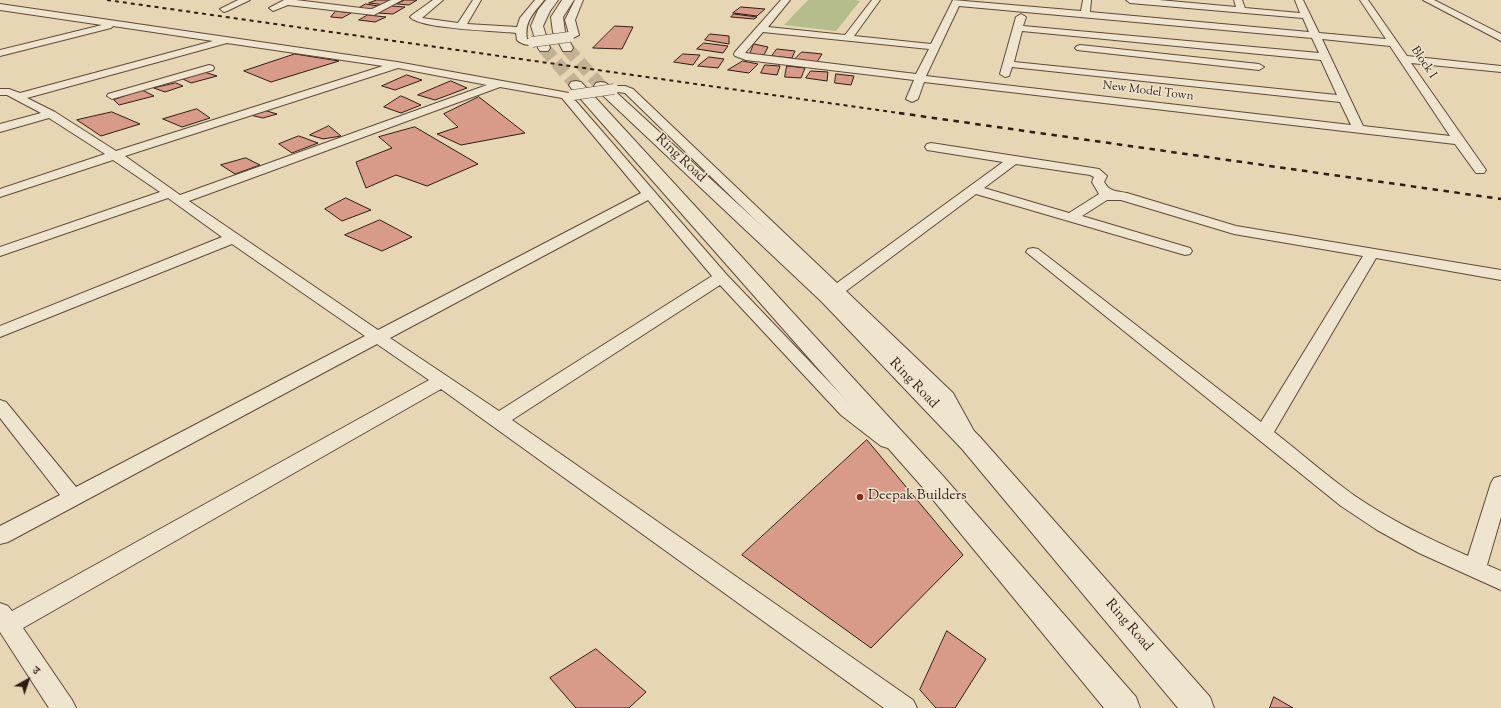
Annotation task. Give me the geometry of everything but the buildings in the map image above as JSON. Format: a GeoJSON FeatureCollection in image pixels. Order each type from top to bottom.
{"type":"FeatureCollection","features":[{"type":"Feature","properties":{"kind":"street"},"geometry":{"type":"LineString","coordinates":[[224,9],[246,0]]}},
{"type":"Feature","properties":{"kind":"street"},"geometry":{"type":"LineString","coordinates":[[335,8],[352,0]]}},
{"type":"Feature","properties":{"kind":"street"},"geometry":{"type":"LineString","coordinates":[[273,8],[290,1],[372,12],[398,0]]}},
{"type":"Feature","properties":{"kind":"street"},"geometry":{"type":"LineString","coordinates":[[439,0],[415,17],[419,20],[461,26],[520,30]]}},
{"type":"Feature","properties":{"kind":"street"},"geometry":{"type":"LineString","coordinates":[[461,26],[477,0]]}},
{"type":"Feature","properties":{"kind":"street"},"geometry":{"type":"LineString","coordinates":[[540,0],[522,22],[520,30],[522,40],[526,42],[568,43]]}},
{"type":"Feature","properties":{"kind":"street"},"geometry":{"type":"LineString","coordinates":[[544,48],[537,26],[544,10],[552,0]]}},
{"type":"Feature","properties":{"kind":"street"},"geometry":{"type":"LineString","coordinates":[[568,0],[557,17],[559,32],[568,43]]}},
{"type":"Feature","properties":{"kind":"street"},"geometry":{"type":"LineString","coordinates":[[568,43],[574,35],[570,20],[578,0]]}},
{"type":"Feature","properties":{"kind":"street"},"geometry":{"type":"LineString","coordinates":[[761,29],[786,0]]}},
{"type":"Feature","properties":{"kind":"street"},"geometry":{"type":"LineString","coordinates":[[848,38],[876,0]]}},
{"type":"Feature","properties":{"kind":"street"},"geometry":{"type":"LineString","coordinates":[[1085,14],[1087,0]]}},
{"type":"Feature","properties":{"kind":"street"},"geometry":{"type":"LineString","coordinates":[[1130,0],[1306,16]]}},
{"type":"Feature","properties":{"kind":"street"},"geometry":{"type":"LineString","coordinates":[[1238,0],[1241,10]]}},
{"type":"Feature","properties":{"kind":"street"},"geometry":{"type":"LineString","coordinates":[[1299,0],[1359,130]]}},
{"type":"Feature","properties":{"kind":"street","name":"Block I"},"geometry":{"type":"LineString","coordinates":[[1364,0],[1480,170]]}},
{"type":"Feature","properties":{"kind":"street"},"geometry":{"type":"LineString","coordinates":[[1426,0],[1501,38]]}},
{"type":"Feature","properties":{"kind":"street"},"geometry":{"type":"LineString","coordinates":[[912,99],[934,47],[957,1],[1024,4],[1085,14],[1393,43]]}},
{"type":"Feature","properties":{"kind":"street"},"geometry":{"type":"LineString","coordinates":[[1001,88],[1024,4]]}},
{"type":"Feature","properties":{"kind":"street"},"geometry":{"type":"LineString","coordinates":[[0,7],[398,65],[498,84],[572,92],[608,88],[629,91],[838,290],[947,397],[971,443]]}},
{"type":"Feature","properties":{"kind":"street"},"geometry":{"type":"LineString","coordinates":[[0,53],[117,24]]}},
{"type":"Feature","properties":{"kind":"street"},"geometry":{"type":"LineString","coordinates":[[1018,28],[1324,57]]}},
{"type":"Feature","properties":{"kind":"street"},"geometry":{"type":"LineString","coordinates":[[761,29],[934,47]]}},
{"type":"Feature","properties":{"kind":"street","name":"New Model Town"},"geometry":{"type":"LineString","coordinates":[[761,29],[738,54],[746,57],[1001,88],[1459,141]]}},
{"type":"Feature","properties":{"kind":"street"},"geometry":{"type":"LineString","coordinates":[[1078,60],[1083,34]]}},
{"type":"Feature","properties":{"kind":"street"},"geometry":{"type":"LineString","coordinates":[[20,97],[227,40]]}},
{"type":"Feature","properties":{"kind":"street"},"geometry":{"type":"LineString","coordinates":[[7,42],[27,46]]}},
{"type":"Feature","properties":{"kind":"street"},"geometry":{"type":"LineString","coordinates":[[1254,50],[1266,91]]}},
{"type":"Feature","properties":{"kind":"street"},"geometry":{"type":"LineString","coordinates":[[1404,59],[1501,69]]}},
{"type":"Feature","properties":{"kind":"street"},"geometry":{"type":"LineString","coordinates":[[1008,64],[1078,60],[1259,67]]}},
{"type":"Feature","properties":{"kind":"street"},"geometry":{"type":"LineString","coordinates":[[1078,60],[1266,91],[1345,99]]}},
{"type":"Feature","properties":{"kind":"street"},"geometry":{"type":"LineString","coordinates":[[0,193],[398,65]]}},
{"type":"Feature","properties":{"kind":"street"},"geometry":{"type":"LineString","coordinates":[[122,68],[154,84]]}},
{"type":"Feature","properties":{"kind":"street"},"geometry":{"type":"LineString","coordinates":[[112,96],[209,68]]}},
{"type":"Feature","properties":{"kind":"street"},"geometry":{"type":"LineString","coordinates":[[0,252],[174,197],[498,84]]}},
{"type":"Feature","properties":{"kind":"street","name":"Ring Road"},"geometry":{"type":"LineString","coordinates":[[608,88],[829,298],[971,443],[1198,708]]}},
{"type":"Feature","properties":{"kind":"street"},"geometry":{"type":"LineString","coordinates":[[0,92],[9,92],[20,97],[21,99],[51,114],[115,155],[233,238],[499,420],[904,708]]}},
{"type":"Feature","properties":{"kind":"street"},"geometry":{"type":"LineString","coordinates":[[572,92],[567,98],[721,277],[847,411],[911,458]]}},
{"type":"Feature","properties":{"kind":"street","name":"Ring Road"},"geometry":{"type":"LineString","coordinates":[[572,92],[643,158],[911,458],[1124,708]]}},
{"type":"Feature","properties":{"kind":"street"},"geometry":{"type":"LineString","coordinates":[[0,128],[51,114]]}},
{"type":"Feature","properties":{"kind":"street"},"geometry":{"type":"LineString","coordinates":[[931,147],[1098,172],[1101,176],[1098,182],[1099,186],[1109,195]]}},
{"type":"Feature","properties":{"kind":"street"},"geometry":{"type":"LineString","coordinates":[[838,290],[1015,159]]}},
{"type":"Feature","properties":{"kind":"street"},"geometry":{"type":"LineString","coordinates":[[975,189],[1185,251]]}},
{"type":"Feature","properties":{"kind":"street"},"geometry":{"type":"LineString","coordinates":[[0,536],[649,194]]}},
{"type":"Feature","properties":{"kind":"street"},"geometry":{"type":"LineString","coordinates":[[1072,218],[1092,203],[1109,195],[1122,196],[1234,230],[1501,275]]}},
{"type":"Feature","properties":{"kind":"street"},"geometry":{"type":"LineString","coordinates":[[0,332],[233,238]]}},
{"type":"Feature","properties":{"kind":"street"},"geometry":{"type":"LineString","coordinates":[[1033,252],[1348,500],[1384,524],[1501,581]]}},
{"type":"Feature","properties":{"kind":"street"},"geometry":{"type":"LineString","coordinates":[[1263,434],[1372,253]]}},
{"type":"Feature","properties":{"kind":"street"},"geometry":{"type":"LineString","coordinates":[[499,420],[721,277]]}},
{"type":"Feature","properties":{"kind":"street"},"geometry":{"type":"LineString","coordinates":[[62,708],[4,619],[441,380]]}},
{"type":"Feature","properties":{"kind":"street"},"geometry":{"type":"LineString","coordinates":[[0,406],[74,498]]}},
{"type":"Feature","properties":{"kind":"street"},"geometry":{"type":"LineString","coordinates":[[1475,569],[1501,483]]}},
{"type":"Feature","properties":{"kind":"green space"},"geometry":{"type":"Polygon","coordinates":[[[808,0],[860,1],[836,31],[784,25],[808,0]]]}},
{"type":"Feature","properties":{"kind":"tunnel"},"geometry":{"type":"LineString","coordinates":[[544,48],[576,85]]}},
{"type":"Feature","properties":{"kind":"tunnel"},"geometry":{"type":"LineString","coordinates":[[567,48],[601,86]]}},
{"type":"Feature","properties":{"kind":"railway"},"geometry":{"type":"LineString","coordinates":[[107,0],[906,114]]}},
{"type":"Feature","properties":{"kind":"railway"},"geometry":{"type":"LineString","coordinates":[[899,113],[906,114]]}},
{"type":"Feature","properties":{"kind":"railway"},"geometry":{"type":"LineString","coordinates":[[906,114],[1501,199]]}},
{"type":"Feature","properties":{"kind":"place","name":"Deepak Builders"},"geometry":{"type":"Point","coordinates":[860,497]}}]}
